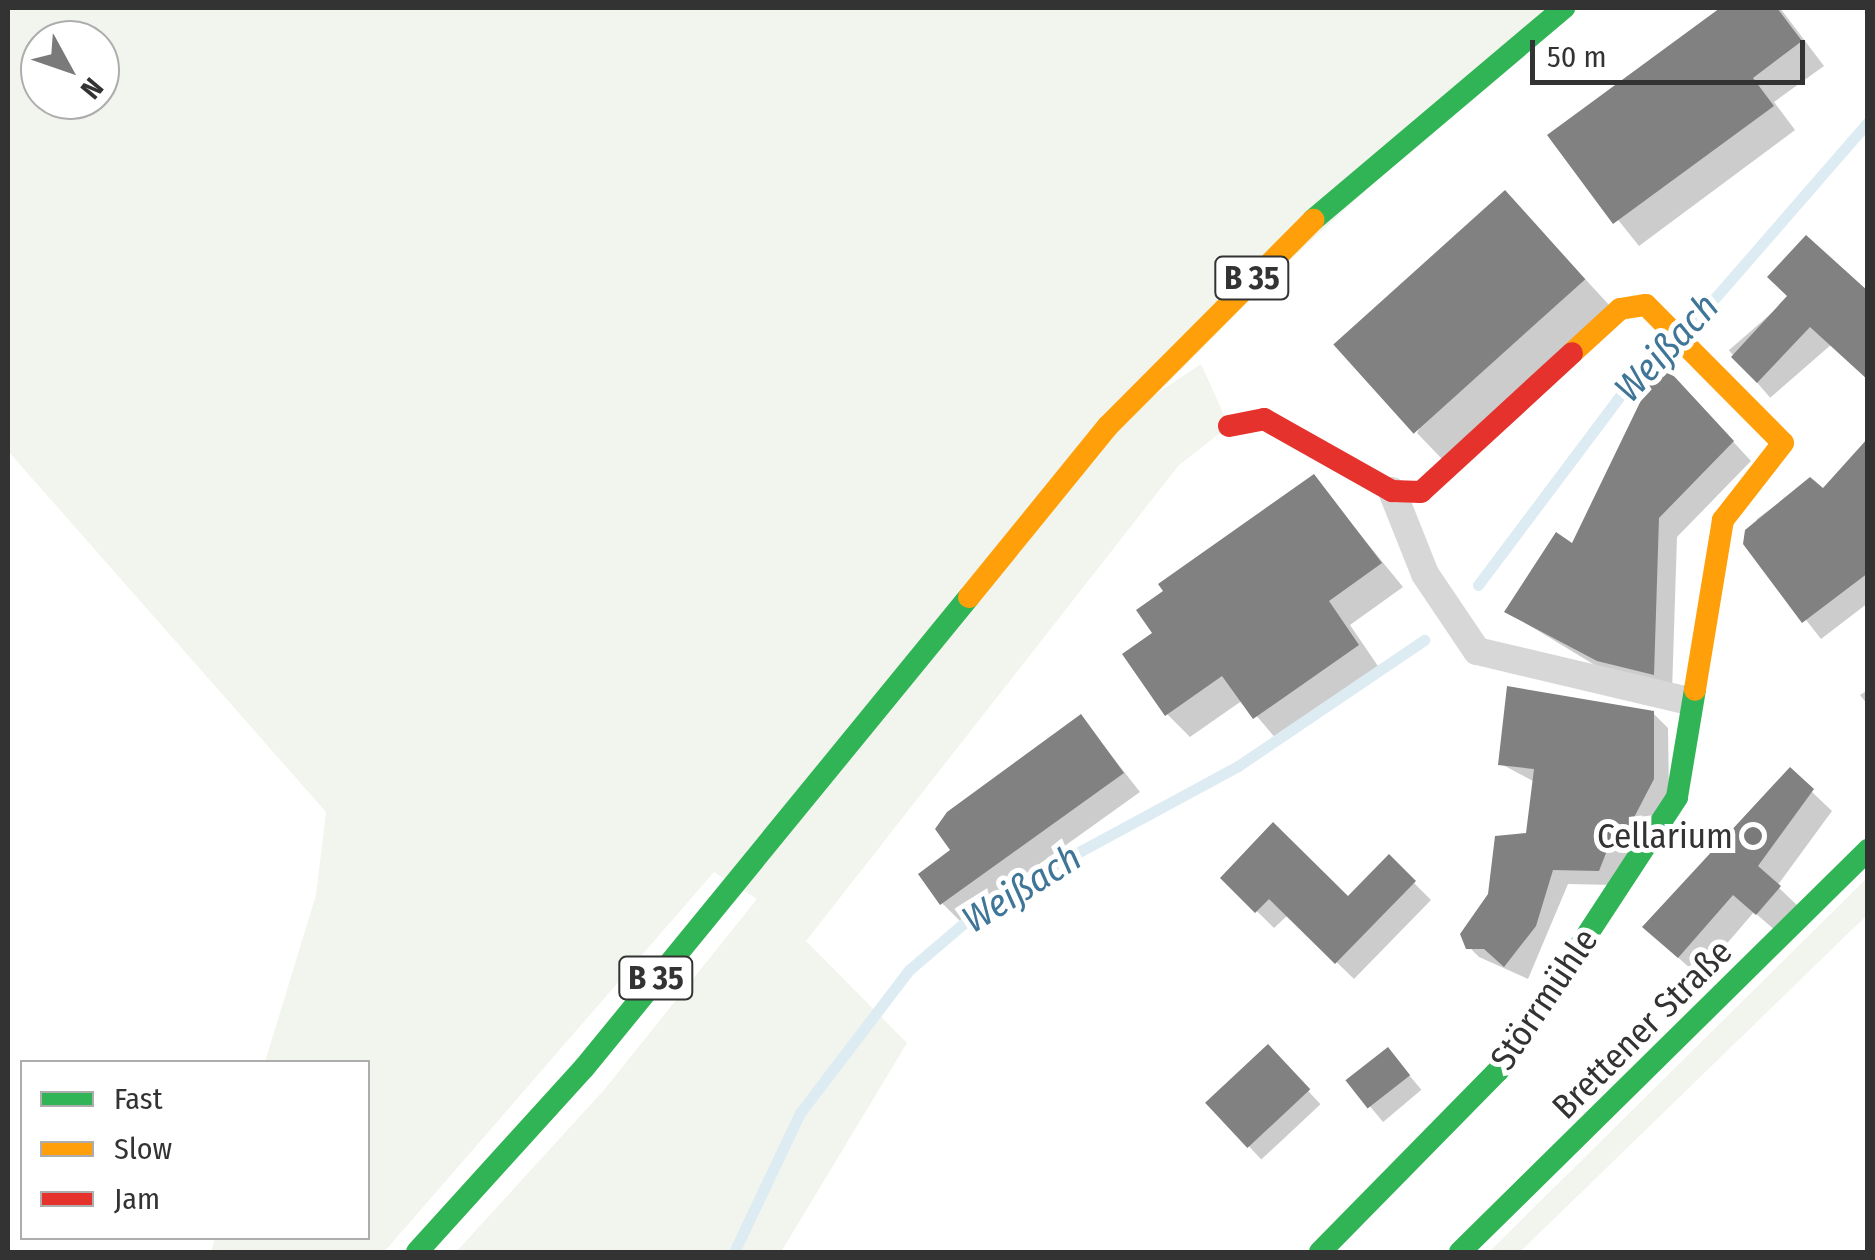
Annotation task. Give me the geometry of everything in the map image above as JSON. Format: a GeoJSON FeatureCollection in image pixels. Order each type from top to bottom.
{"type":"FeatureCollection","features":[{"type":"Feature","properties":{"kind":"street","name":"B 35"},"geometry":{"type":"LineString","coordinates":[[418,1252],[584,1068],[884,693],[1108,426],[1286,243],[1564,8]]}},
{"type":"Feature","properties":{"kind":"street","name":"Störrmühle"},"geometry":{"type":"LineString","coordinates":[[1320,1252],[1498,1071],[1677,797],[1689,700],[1723,520],[1783,443],[1646,305],[1620,309],[1420,492],[1392,491]]}},
{"type":"Feature","properties":{"kind":"street"},"geometry":{"type":"LineString","coordinates":[[1229,426],[1264,420],[1298,432],[1392,491],[1425,574],[1477,651],[1689,700]]}},
{"type":"Feature","properties":{"kind":"street","name":"Brettener Straße"},"geometry":{"type":"LineString","coordinates":[[1460,1252],[1868,850]]}},
{"type":"Feature","properties":{"kind":"shaded area"},"geometry":{"type":"Polygon","coordinates":[[[8,8],[1564,8],[1114,422],[1201,364],[1229,426],[1179,465],[806,941],[907,1043],[781,1252],[456,1252],[604,1090],[757,899],[714,872],[384,1252],[211,1252],[214,1240],[370,1240],[370,1060],[266,1060],[316,895],[326,812],[8,451],[8,8]]]}},
{"type":"Feature","properties":{"kind":"shaded area"},"geometry":{"type":"Polygon","coordinates":[[[1867,878],[1867,915],[1520,1252],[1489,1252],[1867,878]]]}},
{"type":"Feature","properties":{"kind":"building"},"geometry":{"type":"Polygon","coordinates":[[[1720,8],[1777,8],[1802,41],[1753,78],[1774,106],[1613,224],[1547,135],[1720,8]]]}},
{"type":"Feature","properties":{"kind":"building"},"geometry":{"type":"Polygon","coordinates":[[[1505,190],[1585,279],[1414,434],[1333,345],[1505,190]]]}},
{"type":"Feature","properties":{"kind":"building"},"geometry":{"type":"Polygon","coordinates":[[[1806,235],[1868,291],[1868,380],[1810,327],[1757,383],[1731,357],[1787,296],[1767,277],[1806,235]]]}},
{"type":"Feature","properties":{"kind":"building"},"geometry":{"type":"Polygon","coordinates":[[[1660,361],[1734,441],[1659,518],[1654,675],[1597,661],[1504,612],[1556,532],[1572,543],[1660,361]]]}},
{"type":"Feature","properties":{"kind":"building"},"geometry":{"type":"Polygon","coordinates":[[[1868,438],[1868,573],[1802,623],[1743,544],[1745,530],[1810,477],[1823,488],[1868,438]]]}},
{"type":"Feature","properties":{"kind":"building"},"geometry":{"type":"Polygon","coordinates":[[[1314,474],[1382,563],[1329,601],[1359,645],[1253,719],[1222,676],[1165,716],[1122,654],[1152,633],[1136,610],[1163,591],[1158,584],[1314,474]]]}},
{"type":"Feature","properties":{"kind":"building"},"geometry":{"type":"Polygon","coordinates":[[[1507,686],[1654,711],[1654,779],[1628,829],[1615,830],[1599,871],[1553,870],[1536,926],[1504,967],[1484,949],[1466,949],[1460,934],[1488,894],[1495,836],[1526,833],[1534,769],[1498,765],[1507,686]]]}},
{"type":"Feature","properties":{"kind":"building"},"geometry":{"type":"Polygon","coordinates":[[[1081,714],[1124,773],[940,905],[918,874],[950,850],[935,829],[947,812],[1081,714]]]}},
{"type":"Feature","properties":{"kind":"building","name":"Cellarium"},"geometry":{"type":"Polygon","coordinates":[[[1790,767],[1814,789],[1758,866],[1781,886],[1756,915],[1733,895],[1678,958],[1642,927],[1790,767]]]}},
{"type":"Feature","properties":{"kind":"building"},"geometry":{"type":"Polygon","coordinates":[[[1273,822],[1348,896],[1389,854],[1416,881],[1335,964],[1269,899],[1255,913],[1220,878],[1273,822]]]}},
{"type":"Feature","properties":{"kind":"building"},"geometry":{"type":"Polygon","coordinates":[[[1268,1044],[1310,1089],[1247,1148],[1205,1103],[1268,1044]]]}},
{"type":"Feature","properties":{"kind":"building"},"geometry":{"type":"Polygon","coordinates":[[[1388,1047],[1410,1075],[1368,1109],[1345,1080],[1388,1047]]]}},
{"type":"Feature","properties":{"kind":"waterway","name":"Weißach"},"geometry":{"type":"LineString","coordinates":[[1478,585],[1655,349],[1715,298],[1868,122]]}},
{"type":"Feature","properties":{"kind":"waterway","name":"Weißach"},"geometry":{"type":"LineString","coordinates":[[734,1252],[800,1113],[909,970],[992,899],[1238,766],[1424,640]]}},
{"type":"Feature","properties":{"kind":"traffic: fast"},"geometry":{"type":"LineString","coordinates":[[1313,220],[1564,8]]}},
{"type":"Feature","properties":{"kind":"traffic: fast"},"geometry":{"type":"LineString","coordinates":[[417,1252],[584,1068],[969,597]]}},
{"type":"Feature","properties":{"kind":"traffic: fast"},"geometry":{"type":"LineString","coordinates":[[1320,1252],[1498,1071],[1677,797],[1695,690]]}},
{"type":"Feature","properties":{"kind":"traffic: fast"},"geometry":{"type":"LineString","coordinates":[[1460,1252],[1868,850]]}},
{"type":"Feature","properties":{"kind":"traffic: slow"},"geometry":{"type":"LineString","coordinates":[[969,597],[1108,426],[1313,220]]}},
{"type":"Feature","properties":{"kind":"traffic: slow"},"geometry":{"type":"LineString","coordinates":[[1572,353],[1620,309],[1646,305],[1783,443],[1723,520],[1695,690]]}},
{"type":"Feature","properties":{"kind":"traffic: jam"},"geometry":{"type":"LineString","coordinates":[[1229,426],[1264,419],[1392,491],[1421,492],[1572,353]]}},
{"type":"Feature","properties":{"kind":"place","name":"Cellarium"},"geometry":{"type":"Point","coordinates":[1753,836]}}]}
